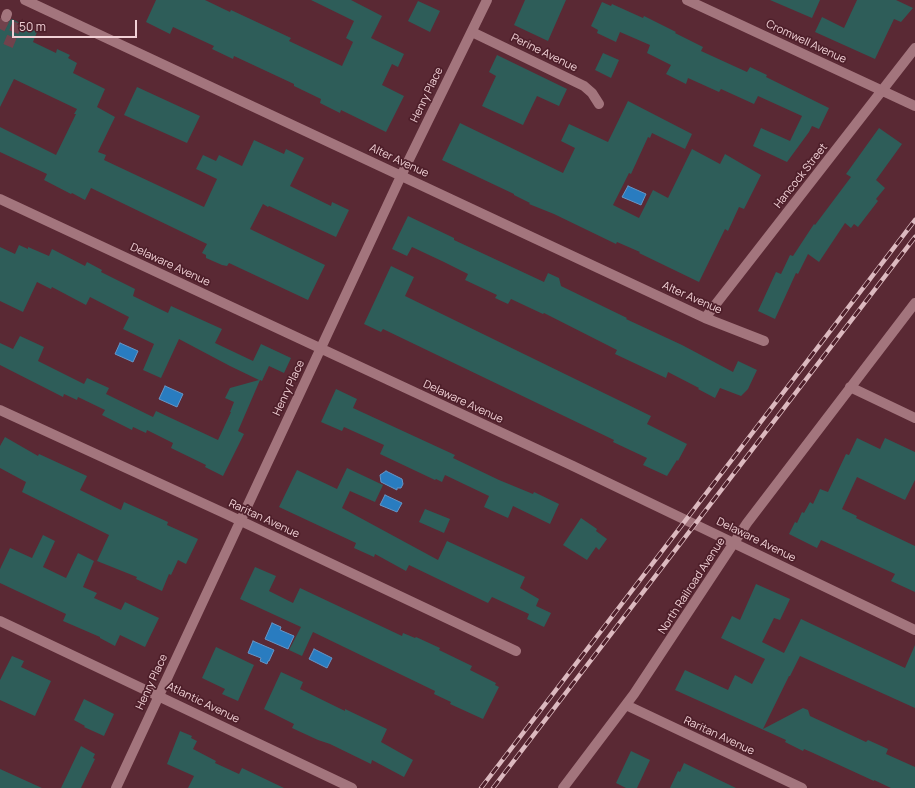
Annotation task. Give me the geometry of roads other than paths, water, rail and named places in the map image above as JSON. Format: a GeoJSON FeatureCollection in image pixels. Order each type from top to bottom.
{"type":"FeatureCollection","features":[{"type":"Feature","properties":{"kind":"street","name":"Alter Avenue"},"geometry":{"type":"LineString","coordinates":[[25,0],[705,318],[764,341]]}},
{"type":"Feature","properties":{"kind":"street","name":"Henry Place"},"geometry":{"type":"LineString","coordinates":[[116,788],[401,176],[487,0]]}},
{"type":"Feature","properties":{"kind":"street","name":"Cromwell Avenue"},"geometry":{"type":"LineString","coordinates":[[687,0],[915,106]]}},
{"type":"Feature","properties":{"kind":"street","name":"Perine Avenue"},"geometry":{"type":"LineString","coordinates":[[472,32],[584,86],[592,93],[598,104]]}},
{"type":"Feature","properties":{"kind":"street","name":"Hancock Street"},"geometry":{"type":"LineString","coordinates":[[705,318],[915,48]]}},
{"type":"Feature","properties":{"kind":"street","name":"Delaware Avenue"},"geometry":{"type":"LineString","coordinates":[[0,199],[321,348],[915,630]]}},
{"type":"Feature","properties":{"kind":"street","name":"North Railroad Avenue"},"geometry":{"type":"LineString","coordinates":[[563,788],[643,681],[754,513],[915,303]]}},
{"type":"Feature","properties":{"kind":"street"},"geometry":{"type":"LineString","coordinates":[[850,387],[915,418]]}},
{"type":"Feature","properties":{"kind":"street","name":"Raritan Avenue"},"geometry":{"type":"LineString","coordinates":[[0,410],[516,651]]}},
{"type":"Feature","properties":{"kind":"street","name":"Atlantic Avenue"},"geometry":{"type":"LineString","coordinates":[[0,621],[159,695],[352,788]]}},
{"type":"Feature","properties":{"kind":"street","name":"Raritan Avenue"},"geometry":{"type":"LineString","coordinates":[[626,705],[802,788]]}},
{"type":"Feature","properties":{"kind":"water"},"geometry":{"type":"Polygon","coordinates":[[[628,186],[646,194],[641,205],[622,197],[628,186]]]}},
{"type":"Feature","properties":{"kind":"water"},"geometry":{"type":"Polygon","coordinates":[[[120,343],[138,351],[133,362],[115,354],[120,343]]]}},
{"type":"Feature","properties":{"kind":"water"},"geometry":{"type":"Polygon","coordinates":[[[165,386],[183,394],[177,407],[159,399],[165,386]]]}},
{"type":"Feature","properties":{"kind":"water"},"geometry":{"type":"Polygon","coordinates":[[[386,471],[402,479],[403,484],[401,488],[397,488],[397,490],[381,482],[380,475],[386,471]]]}},
{"type":"Feature","properties":{"kind":"water"},"geometry":{"type":"Polygon","coordinates":[[[385,495],[402,503],[397,512],[380,505],[385,495]]]}},
{"type":"Feature","properties":{"kind":"water"},"geometry":{"type":"Polygon","coordinates":[[[272,623],[281,627],[280,630],[294,636],[288,649],[265,639],[272,623]]]}},
{"type":"Feature","properties":{"kind":"water"},"geometry":{"type":"Polygon","coordinates":[[[253,641],[274,650],[267,664],[260,661],[261,658],[248,653],[253,641]]]}},
{"type":"Feature","properties":{"kind":"water"},"geometry":{"type":"Polygon","coordinates":[[[314,649],[332,658],[327,668],[309,659],[314,649]]]}},
{"type":"Feature","properties":{"kind":"tunnel"},"geometry":{"type":"LineString","coordinates":[[0,29],[6,17]]}},
{"type":"Feature","properties":{"kind":"tunnel"},"geometry":{"type":"LineString","coordinates":[[8,46],[18,22]]}},
{"type":"Feature","properties":{"kind":"railway"},"geometry":{"type":"LineString","coordinates":[[481,788],[915,220]]}},
{"type":"Feature","properties":{"kind":"railway"},"geometry":{"type":"LineString","coordinates":[[493,788],[915,237]]}}]}
